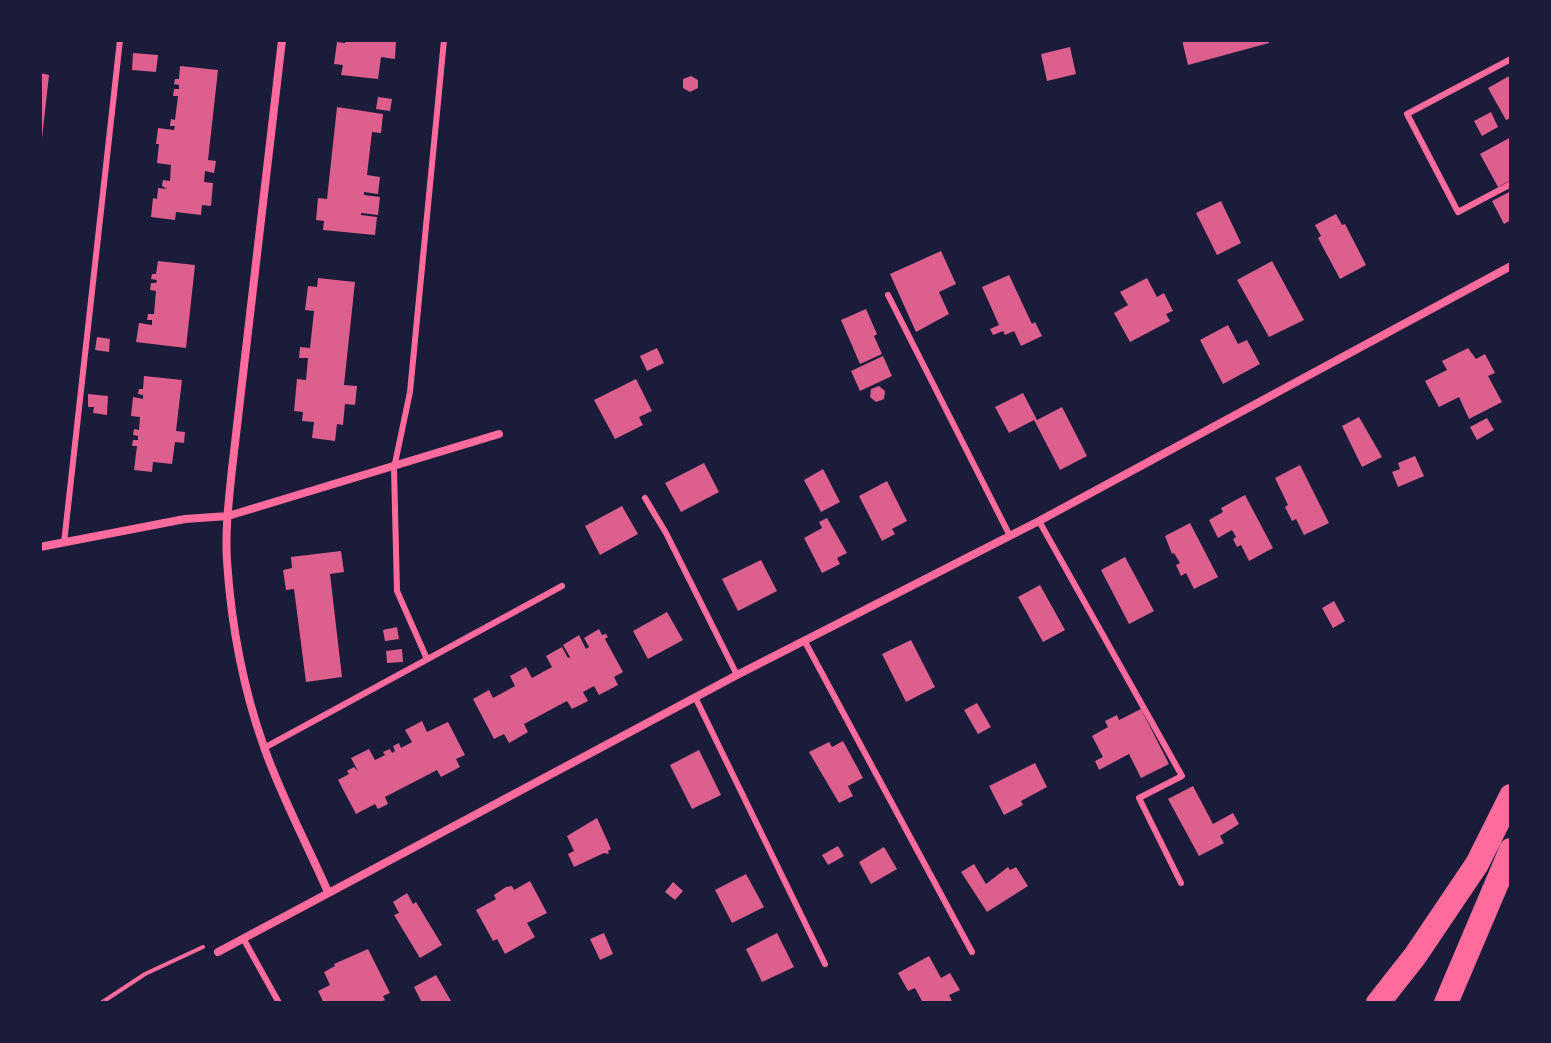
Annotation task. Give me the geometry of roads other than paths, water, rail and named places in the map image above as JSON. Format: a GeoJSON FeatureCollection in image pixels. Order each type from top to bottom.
{"type":"FeatureCollection","features":[{"type":"Feature","properties":{"kind":"highway"},"geometry":{"type":"LineString","coordinates":[[1378,1003],[1415,956],[1477,864],[1511,796]]}},
{"type":"Feature","properties":{"kind":"highway"},"geometry":{"type":"LineString","coordinates":[[1446,1003],[1511,850]]}},
{"type":"Feature","properties":{"kind":"street"},"geometry":{"type":"LineString","coordinates":[[282,40],[228,516],[227,561],[237,639],[264,748],[328,892]]}},
{"type":"Feature","properties":{"kind":"street"},"geometry":{"type":"LineString","coordinates":[[218,952],[695,697],[1039,521],[1511,266]]}},
{"type":"Feature","properties":{"kind":"street"},"geometry":{"type":"LineString","coordinates":[[40,547],[185,519],[228,516],[499,434]]}},
{"type":"Feature","properties":{"kind":"lane"},"geometry":{"type":"LineString","coordinates":[[64,543],[120,40]]}},
{"type":"Feature","properties":{"kind":"lane"},"geometry":{"type":"LineString","coordinates":[[427,659],[397,591],[394,468],[410,392],[444,40]]}},
{"type":"Feature","properties":{"kind":"lane"},"geometry":{"type":"LineString","coordinates":[[1511,59],[1407,114],[1458,212],[1511,184]]}},
{"type":"Feature","properties":{"kind":"lane"},"geometry":{"type":"LineString","coordinates":[[888,295],[1010,536]]}},
{"type":"Feature","properties":{"kind":"lane"},"geometry":{"type":"LineString","coordinates":[[645,498],[666,533],[737,675]]}},
{"type":"Feature","properties":{"kind":"lane"},"geometry":{"type":"LineString","coordinates":[[1039,521],[1182,776],[1139,798],[1181,883]]}},
{"type":"Feature","properties":{"kind":"lane"},"geometry":{"type":"LineString","coordinates":[[264,748],[562,586]]}},
{"type":"Feature","properties":{"kind":"lane"},"geometry":{"type":"LineString","coordinates":[[804,640],[972,952]]}},
{"type":"Feature","properties":{"kind":"lane"},"geometry":{"type":"LineString","coordinates":[[695,697],[825,964]]}},
{"type":"Feature","properties":{"kind":"lane"},"geometry":{"type":"LineString","coordinates":[[243,938],[279,1003]]}}]}
